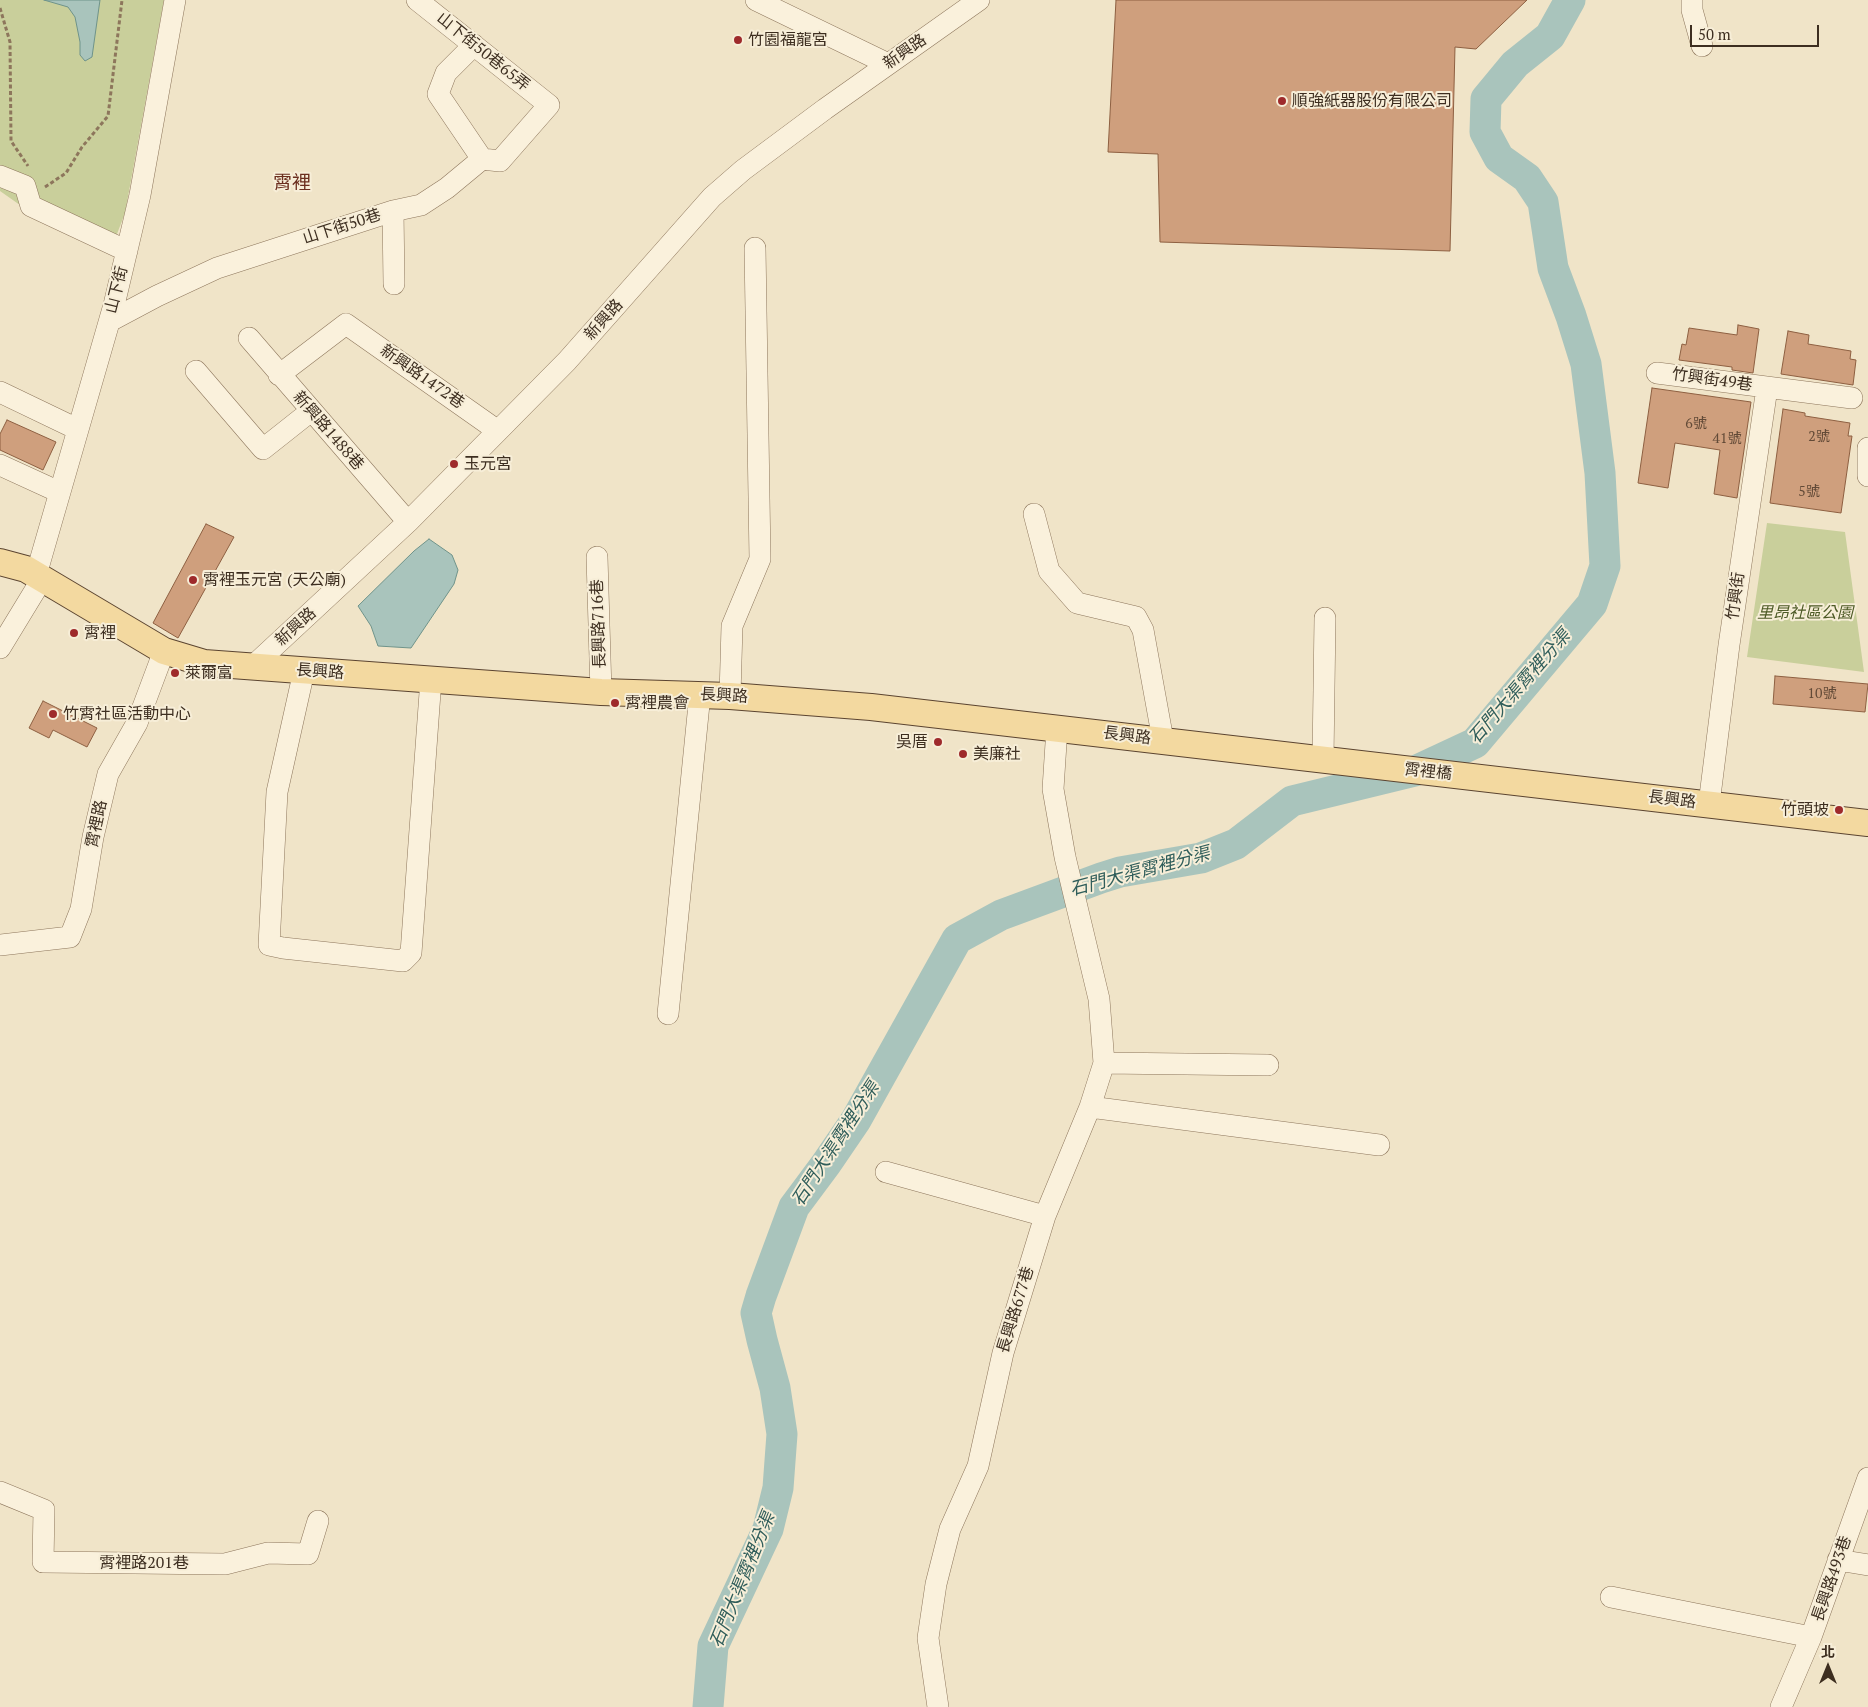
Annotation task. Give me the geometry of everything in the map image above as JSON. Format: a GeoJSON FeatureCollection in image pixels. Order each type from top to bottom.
{"type":"FeatureCollection","features":[{"type":"Feature","properties":{"kind":"main road","name":"長興路"},"geometry":{"type":"LineString","coordinates":[[0,562],[26,569],[164,651],[204,663],[601,692],[700,694],[871,707],[1380,767]]}},
{"type":"Feature","properties":{"kind":"main road","name":"霄裡橋"},"geometry":{"type":"LineString","coordinates":[[1380,767],[1475,776]]}},
{"type":"Feature","properties":{"kind":"main road","name":"長興路"},"geometry":{"type":"LineString","coordinates":[[1475,776],[1868,823]]}},
{"type":"Feature","properties":{"kind":"street","name":"山下街"},"geometry":{"type":"LineString","coordinates":[[0,648],[39,577],[59,492],[110,320],[140,195],[175,0]]}},
{"type":"Feature","properties":{"kind":"street","name":"山下街50巷65弄"},"geometry":{"type":"LineString","coordinates":[[417,0],[548,105],[500,161],[482,159]]}},
{"type":"Feature","properties":{"kind":"street"},"geometry":{"type":"LineString","coordinates":[[756,0],[888,64]]}},
{"type":"Feature","properties":{"kind":"street","name":"新興路"},"geometry":{"type":"LineString","coordinates":[[252,668],[408,522],[566,362],[712,197],[743,170],[978,0]]}},
{"type":"Feature","properties":{"kind":"street"},"geometry":{"type":"LineString","coordinates":[[1692,0],[1692,10],[1702,46]]}},
{"type":"Feature","properties":{"kind":"street"},"geometry":{"type":"LineString","coordinates":[[474,45],[446,72],[438,94],[482,159]]}},
{"type":"Feature","properties":{"kind":"street","name":"山下街50巷"},"geometry":{"type":"LineString","coordinates":[[110,320],[216,268],[393,211],[421,205],[447,188],[482,159]]}},
{"type":"Feature","properties":{"kind":"street"},"geometry":{"type":"LineString","coordinates":[[0,176],[25,186],[31,206],[127,251]]}},
{"type":"Feature","properties":{"kind":"street"},"geometry":{"type":"LineString","coordinates":[[393,211],[394,284]]}},
{"type":"Feature","properties":{"kind":"street"},"geometry":{"type":"LineString","coordinates":[[730,696],[732,626],[760,559],[755,248]]}},
{"type":"Feature","properties":{"kind":"street","name":"新興路1472巷"},"geometry":{"type":"LineString","coordinates":[[279,375],[346,324],[498,431]]}},
{"type":"Feature","properties":{"kind":"street","name":"新興路1488巷"},"geometry":{"type":"LineString","coordinates":[[249,338],[408,522]]}},
{"type":"Feature","properties":{"kind":"street"},"geometry":{"type":"LineString","coordinates":[[196,371],[263,449],[311,411]]}},
{"type":"Feature","properties":{"kind":"street","name":"竹興街49巷"},"geometry":{"type":"LineString","coordinates":[[1657,373],[1852,398]]}},
{"type":"Feature","properties":{"kind":"street","name":"竹興街"},"geometry":{"type":"LineString","coordinates":[[1709,804],[1729,646],[1766,388]]}},
{"type":"Feature","properties":{"kind":"street"},"geometry":{"type":"LineString","coordinates":[[0,392],[77,429]]}},
{"type":"Feature","properties":{"kind":"street"},"geometry":{"type":"LineString","coordinates":[[1868,448],[1868,476]]}},
{"type":"Feature","properties":{"kind":"street"},"geometry":{"type":"LineString","coordinates":[[0,465],[59,492]]}},
{"type":"Feature","properties":{"kind":"street"},"geometry":{"type":"LineString","coordinates":[[1034,514],[1048,571],[1078,603],[1136,617],[1143,630],[1163,740]]}},
{"type":"Feature","properties":{"kind":"street","name":"長興路716巷"},"geometry":{"type":"LineString","coordinates":[[597,556],[601,692]]}},
{"type":"Feature","properties":{"kind":"street"},"geometry":{"type":"LineString","coordinates":[[1323,759],[1326,618]]}},
{"type":"Feature","properties":{"kind":"street","name":"霄裡路"},"geometry":{"type":"LineString","coordinates":[[0,945],[70,937],[82,910],[93,836],[108,774],[137,723],[164,651]]}},
{"type":"Feature","properties":{"kind":"street"},"geometry":{"type":"LineString","coordinates":[[304,671],[277,792],[269,945],[403,961],[411,953],[431,679]]}},
{"type":"Feature","properties":{"kind":"street"},"geometry":{"type":"LineString","coordinates":[[668,1014],[700,694]]}},
{"type":"Feature","properties":{"kind":"street","name":"長興路677巷"},"geometry":{"type":"LineString","coordinates":[[938,1707],[928,1638],[936,1584],[950,1529],[978,1466],[1003,1352],[1045,1216],[1090,1106],[1104,1063],[1099,999],[1079,918],[1053,789],[1057,728]]}},
{"type":"Feature","properties":{"kind":"street"},"geometry":{"type":"LineString","coordinates":[[1104,1063],[1268,1065]]}},
{"type":"Feature","properties":{"kind":"street"},"geometry":{"type":"LineString","coordinates":[[1090,1106],[1380,1145]]}},
{"type":"Feature","properties":{"kind":"street"},"geometry":{"type":"LineString","coordinates":[[886,1172],[1045,1216]]}},
{"type":"Feature","properties":{"kind":"street","name":"長興路493巷"},"geometry":{"type":"LineString","coordinates":[[1781,1707],[1811,1637],[1868,1478]]}},
{"type":"Feature","properties":{"kind":"street","name":"霄裡路201巷"},"geometry":{"type":"LineString","coordinates":[[0,1492],[44,1510],[43,1562],[225,1564],[268,1553],[308,1554],[318,1521]]}},
{"type":"Feature","properties":{"kind":"street"},"geometry":{"type":"LineString","coordinates":[[1838,1560],[1868,1565]]}},
{"type":"Feature","properties":{"kind":"street"},"geometry":{"type":"LineString","coordinates":[[1611,1597],[1811,1637]]}},
{"type":"Feature","properties":{"kind":"path"},"geometry":{"type":"LineString","coordinates":[[39,181],[44,188],[66,173],[82,147],[108,116],[122,0]]}},
{"type":"Feature","properties":{"kind":"path"},"geometry":{"type":"LineString","coordinates":[[0,8],[10,42],[10,142],[28,167]]}},
{"type":"Feature","properties":{"kind":"green space"},"geometry":{"type":"Polygon","coordinates":[[[0,0],[164,0],[125,213],[112,247],[27,210],[0,191],[0,0]]]}},
{"type":"Feature","properties":{"kind":"green space","name":"里昂社區公園"},"geometry":{"type":"Polygon","coordinates":[[[1767,523],[1845,532],[1864,672],[1747,657],[1767,523]]]}},
{"type":"Feature","properties":{"kind":"water"},"geometry":{"type":"Polygon","coordinates":[[[44,0],[100,0],[92,57],[85,61],[80,55],[80,42],[75,17],[68,7],[44,0]]]}},
{"type":"Feature","properties":{"kind":"water"},"geometry":{"type":"Polygon","coordinates":[[[429,539],[452,555],[458,570],[454,584],[411,648],[378,646],[371,626],[358,606],[414,551],[429,539]]]}},
{"type":"Feature","properties":{"kind":"building","name":"順強紙器股份有限公司"},"geometry":{"type":"Polygon","coordinates":[[[1116,0],[1527,0],[1476,49],[1455,47],[1450,251],[1160,242],[1158,154],[1108,152],[1116,0]]]}},
{"type":"Feature","properties":{"kind":"building"},"geometry":{"type":"Polygon","coordinates":[[[1738,325],[1759,329],[1753,373],[1732,370],[1732,367],[1679,360],[1682,344],[1686,345],[1689,328],[1737,335],[1738,325]]]}},
{"type":"Feature","properties":{"kind":"building"},"geometry":{"type":"Polygon","coordinates":[[[1788,331],[1809,335],[1808,344],[1851,351],[1850,359],[1856,360],[1853,385],[1781,374],[1788,331]]]}},
{"type":"Feature","properties":{"kind":"building"},"geometry":{"type":"Polygon","coordinates":[[[1652,388],[1751,402],[1737,498],[1714,494],[1720,450],[1675,443],[1668,488],[1638,483],[1652,388]]]}},
{"type":"Feature","properties":{"kind":"building"},"geometry":{"type":"Polygon","coordinates":[[[1783,409],[1805,413],[1805,416],[1850,423],[1848,436],[1852,436],[1841,513],[1770,503],[1783,409]]]}},
{"type":"Feature","properties":{"kind":"building"},"geometry":{"type":"Polygon","coordinates":[[[7,420],[56,442],[43,470],[0,450],[0,434],[7,420]]]}},
{"type":"Feature","properties":{"kind":"building","name":"霄裡玉元宮 (天公廟)"},"geometry":{"type":"Polygon","coordinates":[[[206,524],[234,537],[178,638],[153,623],[206,524]]]}},
{"type":"Feature","properties":{"kind":"building"},"geometry":{"type":"Polygon","coordinates":[[[1775,676],[1868,684],[1865,712],[1773,704],[1775,676]]]}},
{"type":"Feature","properties":{"kind":"building","name":"竹霄社區活動中心"},"geometry":{"type":"Polygon","coordinates":[[[43,701],[97,728],[87,747],[53,730],[49,738],[29,728],[43,701]]]}},
{"type":"Feature","properties":{"kind":"waterway","name":"石門大渠霄裡分渠"},"geometry":{"type":"LineString","coordinates":[[708,1707],[713,1646],[768,1529],[778,1488],[782,1434],[775,1388],[756,1313],[761,1296],[794,1207],[856,1120],[957,939],[1001,915],[1101,878],[1120,872],[1201,858],[1236,844],[1292,801],[1415,771],[1475,743],[1592,604],[1605,566],[1600,473],[1586,364],[1553,268],[1543,202],[1527,178],[1499,158],[1485,132],[1486,99],[1515,64],[1550,36],[1570,0]]}},
{"type":"Feature","properties":{"kind":"place","name":"竹園福龍宮"},"geometry":{"type":"Point","coordinates":[738,40]}},
{"type":"Feature","properties":{"kind":"place","name":"順強紙器股份有限公司"},"geometry":{"type":"Point","coordinates":[1282,101]}},
{"type":"Feature","properties":{"kind":"place","name":"玉元宮"},"geometry":{"type":"Point","coordinates":[454,464]}},
{"type":"Feature","properties":{"kind":"place","name":"霄裡玉元宮 (天公廟)"},"geometry":{"type":"Point","coordinates":[193,580]}},
{"type":"Feature","properties":{"kind":"place","name":"霄裡"},"geometry":{"type":"Point","coordinates":[74,633]}},
{"type":"Feature","properties":{"kind":"place","name":"萊爾富"},"geometry":{"type":"Point","coordinates":[175,673]}},
{"type":"Feature","properties":{"kind":"place","name":"霄裡農會"},"geometry":{"type":"Point","coordinates":[615,703]}},
{"type":"Feature","properties":{"kind":"place","name":"竹霄社區活動中心"},"geometry":{"type":"Point","coordinates":[53,714]}},
{"type":"Feature","properties":{"kind":"place","name":"吳厝"},"geometry":{"type":"Point","coordinates":[938,742]}},
{"type":"Feature","properties":{"kind":"place","name":"美廉社"},"geometry":{"type":"Point","coordinates":[963,754]}},
{"type":"Feature","properties":{"kind":"place","name":"竹頭坡"},"geometry":{"type":"Point","coordinates":[1839,810]}},
{"type":"Feature","properties":{"kind":"district","name":"霄裡"},"geometry":{"type":"Point","coordinates":[292,184]}}]}
